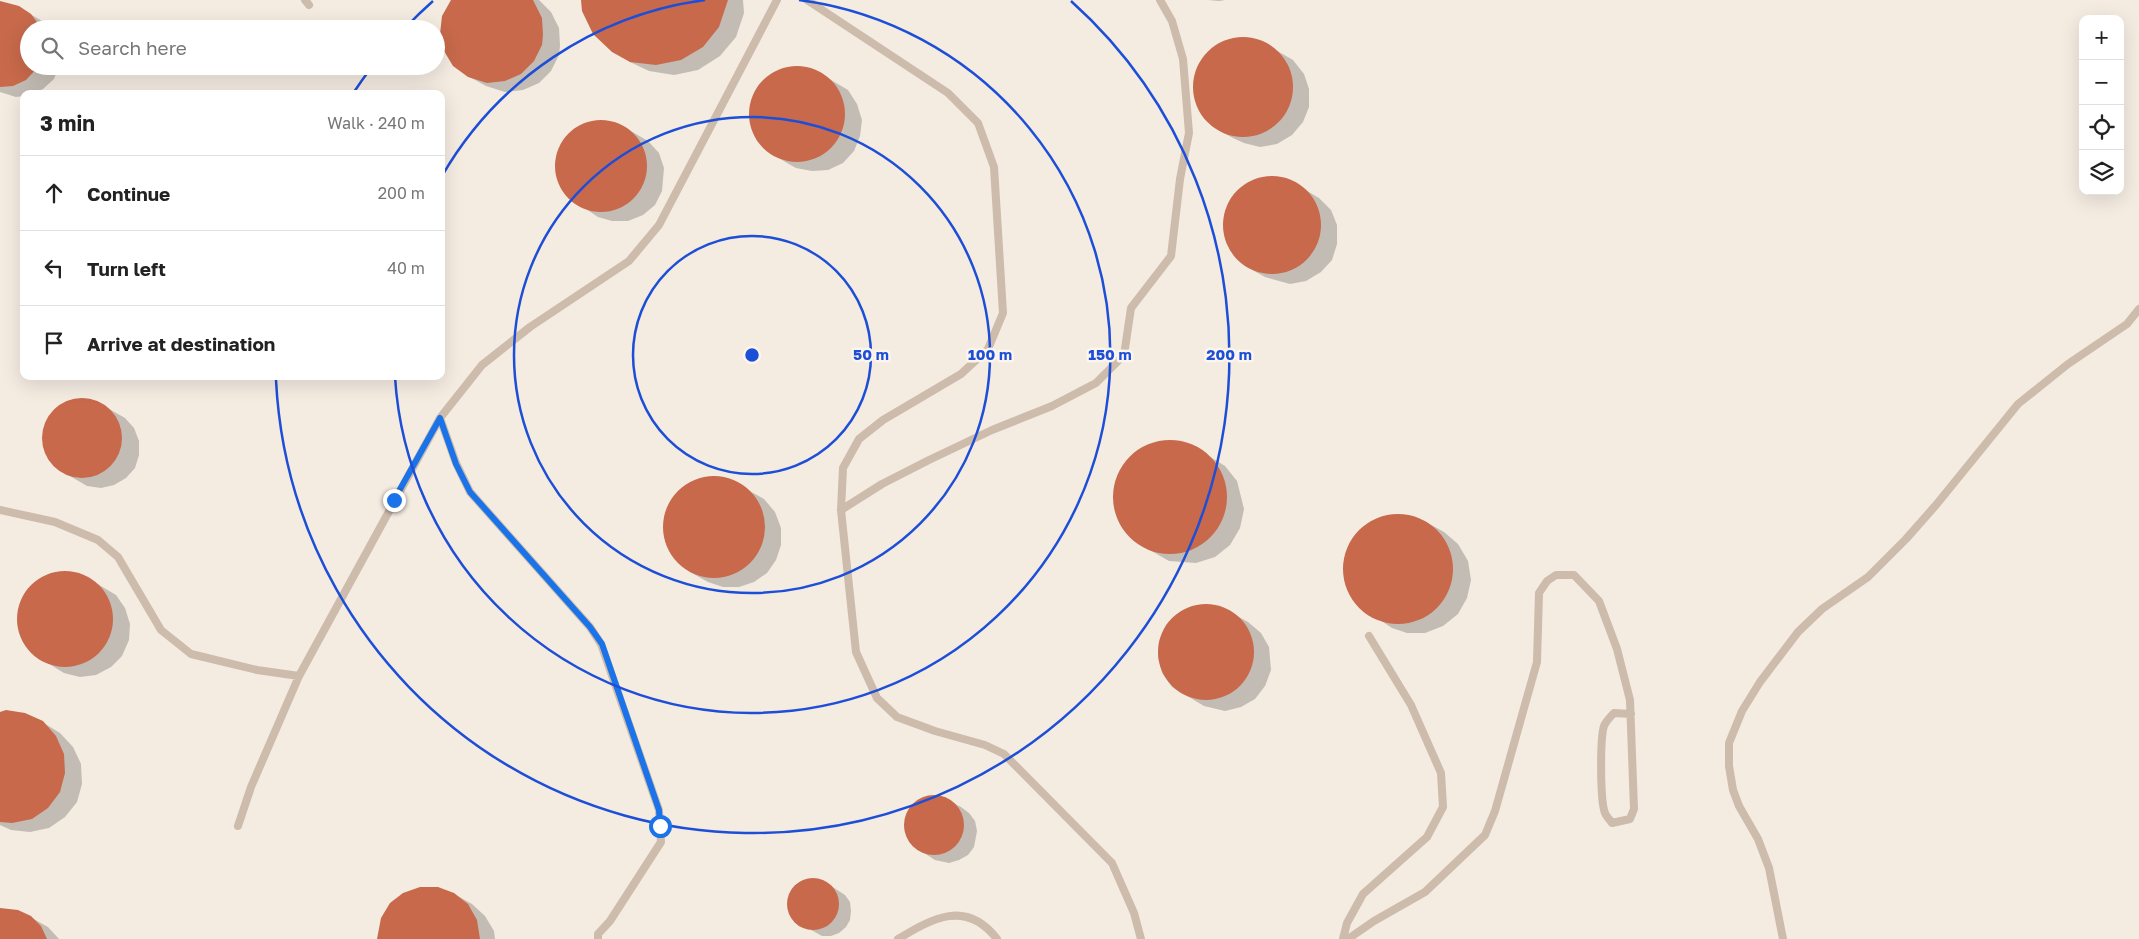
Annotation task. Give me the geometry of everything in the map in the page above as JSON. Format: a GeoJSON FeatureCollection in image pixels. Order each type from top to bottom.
{"type":"FeatureCollection","features":[{"type":"Feature","properties":{"kind":"lane"},"geometry":{"type":"LineString","coordinates":[[238,826],[251,787],[299,676],[440,418],[482,365],[530,327],[629,261],[658,224],[777,0]]}},
{"type":"Feature","properties":{"kind":"lane"},"geometry":{"type":"LineString","coordinates":[[807,0],[948,93],[978,123],[994,167],[999,223],[1003,313],[988,349],[960,374],[890,415],[859,438],[843,468],[841,510],[856,652],[877,698],[897,716],[935,731],[985,745],[1004,754],[1112,863],[1134,913],[1141,939]]}},
{"type":"Feature","properties":{"kind":"lane"},"geometry":{"type":"LineString","coordinates":[[841,510],[882,484],[928,460],[992,430],[1052,406],[1096,382],[1124,355],[1132,308],[1171,256],[1180,179],[1189,133],[1183,59],[1172,22],[1160,0]]}},
{"type":"Feature","properties":{"kind":"lane"},"geometry":{"type":"LineString","coordinates":[[1783,939],[1769,868],[1758,839],[1739,806],[1730,774],[1728,744],[1742,711],[1760,682],[1798,632],[1822,609],[1868,577],[1906,539],[2018,404],[2068,364],[2127,324],[2139,309]]}},
{"type":"Feature","properties":{"kind":"lane"},"geometry":{"type":"LineString","coordinates":[[440,418],[456,464],[470,492],[590,627],[602,644],[659,810],[661,842],[610,921],[598,934],[598,939]]}},
{"type":"Feature","properties":{"kind":"lane"},"geometry":{"type":"LineString","coordinates":[[0,510],[55,522],[98,540],[118,557],[161,630],[192,654],[257,670],[299,676]]}},
{"type":"Feature","properties":{"kind":"lane"},"geometry":{"type":"LineString","coordinates":[[1348,939],[1374,921],[1425,892],[1485,834],[1495,811],[1537,662],[1539,593],[1547,581],[1556,575],[1574,576],[1599,601],[1617,649],[1630,700],[1631,714],[1634,809],[1630,819],[1612,823],[1605,813],[1602,792],[1602,741],[1604,727],[1609,718],[1614,714],[1631,714]]}},
{"type":"Feature","properties":{"kind":"lane"},"geometry":{"type":"LineString","coordinates":[[1343,939],[1347,923],[1363,894],[1427,837],[1443,807],[1441,773],[1411,705],[1369,636]]}},
{"type":"Feature","properties":{"kind":"lane"},"geometry":{"type":"LineString","coordinates":[[898,939],[923,924],[942,916],[955,916],[972,918],[991,931],[997,939]]}},
{"type":"Feature","properties":{"kind":"building"},"geometry":{"type":"Polygon","coordinates":[[[451,0],[533,0],[542,18],[542,45],[534,61],[521,74],[505,81],[487,83],[468,77],[453,66],[445,53],[445,20],[442,20],[451,0]]]}},
{"type":"Feature","properties":{"kind":"building"},"geometry":{"type":"Polygon","coordinates":[[[581,0],[728,0],[719,27],[703,47],[681,60],[656,65],[630,62],[612,52],[593,34],[582,11],[581,0]]]}},
{"type":"Feature","properties":{"kind":"building"},"geometry":{"type":"Polygon","coordinates":[[[0,1],[19,6],[31,14],[35,20],[20,20],[20,75],[31,75],[26,80],[13,86],[0,87],[0,1]]]}},
{"type":"Feature","properties":{"kind":"building"},"geometry":{"type":"Polygon","coordinates":[[[1243,37],[1262,41],[1278,52],[1289,68],[1293,87],[1289,106],[1278,122],[1262,133],[1243,137],[1224,133],[1208,122],[1197,106],[1193,87],[1197,68],[1208,52],[1224,41],[1243,37]]]}},
{"type":"Feature","properties":{"kind":"building"},"geometry":{"type":"Polygon","coordinates":[[[797,66],[815,70],[831,80],[841,96],[845,114],[841,132],[831,148],[815,158],[797,162],[779,158],[763,148],[753,132],[749,114],[753,96],[763,80],[779,70],[797,66]]]}},
{"type":"Feature","properties":{"kind":"building"},"geometry":{"type":"Polygon","coordinates":[[[601,120],[619,123],[634,133],[644,148],[647,166],[644,184],[634,199],[619,209],[601,212],[583,209],[568,199],[558,184],[555,166],[558,148],[568,133],[583,123],[601,120]]]}},
{"type":"Feature","properties":{"kind":"building"},"geometry":{"type":"Polygon","coordinates":[[[1272,176],[1291,180],[1307,190],[1317,206],[1321,225],[1317,244],[1307,260],[1291,270],[1272,274],[1253,270],[1237,260],[1227,244],[1223,225],[1227,206],[1237,190],[1253,180],[1272,176]]]}},
{"type":"Feature","properties":{"kind":"building"},"geometry":{"type":"Polygon","coordinates":[[[74,398],[90,398],[111,409],[122,430],[122,446],[111,467],[90,478],[74,478],[60,472],[48,460],[42,446],[42,430],[48,416],[60,404],[74,398]]]}},
{"type":"Feature","properties":{"kind":"building"},"geometry":{"type":"Polygon","coordinates":[[[1170,440],[1192,445],[1210,457],[1222,475],[1227,497],[1222,519],[1210,537],[1192,549],[1170,554],[1148,549],[1130,537],[1118,519],[1113,497],[1118,475],[1130,457],[1148,445],[1170,440]]]}},
{"type":"Feature","properties":{"kind":"building"},"geometry":{"type":"Polygon","coordinates":[[[714,476],[733,480],[750,491],[761,508],[765,527],[761,546],[750,563],[733,574],[714,578],[695,574],[678,563],[667,546],[663,527],[667,508],[678,491],[695,480],[714,476]]]}},
{"type":"Feature","properties":{"kind":"building"},"geometry":{"type":"Polygon","coordinates":[[[1398,514],[1419,518],[1437,530],[1449,548],[1453,569],[1449,590],[1437,608],[1419,620],[1398,624],[1377,620],[1359,608],[1347,590],[1343,569],[1347,548],[1359,530],[1377,518],[1398,514]]]}},
{"type":"Feature","properties":{"kind":"building"},"geometry":{"type":"Polygon","coordinates":[[[65,571],[83,574],[99,585],[110,601],[113,619],[110,637],[99,653],[83,664],[65,667],[47,664],[31,653],[20,637],[17,619],[20,601],[31,585],[47,574],[65,571]]]}},
{"type":"Feature","properties":{"kind":"building"},"geometry":{"type":"Polygon","coordinates":[[[1197,604],[1215,604],[1233,612],[1246,625],[1254,643],[1251,671],[1233,692],[1215,700],[1197,700],[1179,692],[1166,679],[1158,661],[1158,643],[1166,625],[1179,612],[1197,604]]]}},
{"type":"Feature","properties":{"kind":"building"},"geometry":{"type":"Polygon","coordinates":[[[6,710],[25,713],[43,721],[56,736],[64,754],[65,773],[60,792],[48,808],[32,819],[12,823],[0,822],[0,712],[6,710]]]}},
{"type":"Feature","properties":{"kind":"building"},"geometry":{"type":"Polygon","coordinates":[[[928,795],[940,795],[956,803],[962,813],[964,825],[962,837],[956,847],[940,855],[928,855],[912,847],[904,831],[904,819],[912,803],[928,795]]]}},
{"type":"Feature","properties":{"kind":"building"},"geometry":{"type":"Polygon","coordinates":[[[813,878],[827,882],[835,890],[839,904],[835,918],[827,926],[813,930],[799,926],[791,918],[787,904],[791,890],[799,882],[813,878]]]}},
{"type":"Feature","properties":{"kind":"building"},"geometry":{"type":"Polygon","coordinates":[[[420,887],[438,887],[454,893],[468,904],[477,920],[480,939],[377,939],[381,918],[390,903],[403,893],[420,887]]]}},
{"type":"Feature","properties":{"kind":"building"},"geometry":{"type":"Polygon","coordinates":[[[0,908],[18,910],[31,916],[41,926],[47,939],[0,939],[0,908]]]}},
{"type":"Feature","properties":{"kind":"route"},"geometry":{"type":"LineString","coordinates":[[394,500],[440,418],[456,464],[470,492],[590,627],[602,644],[659,810],[660,826]]}}]}
